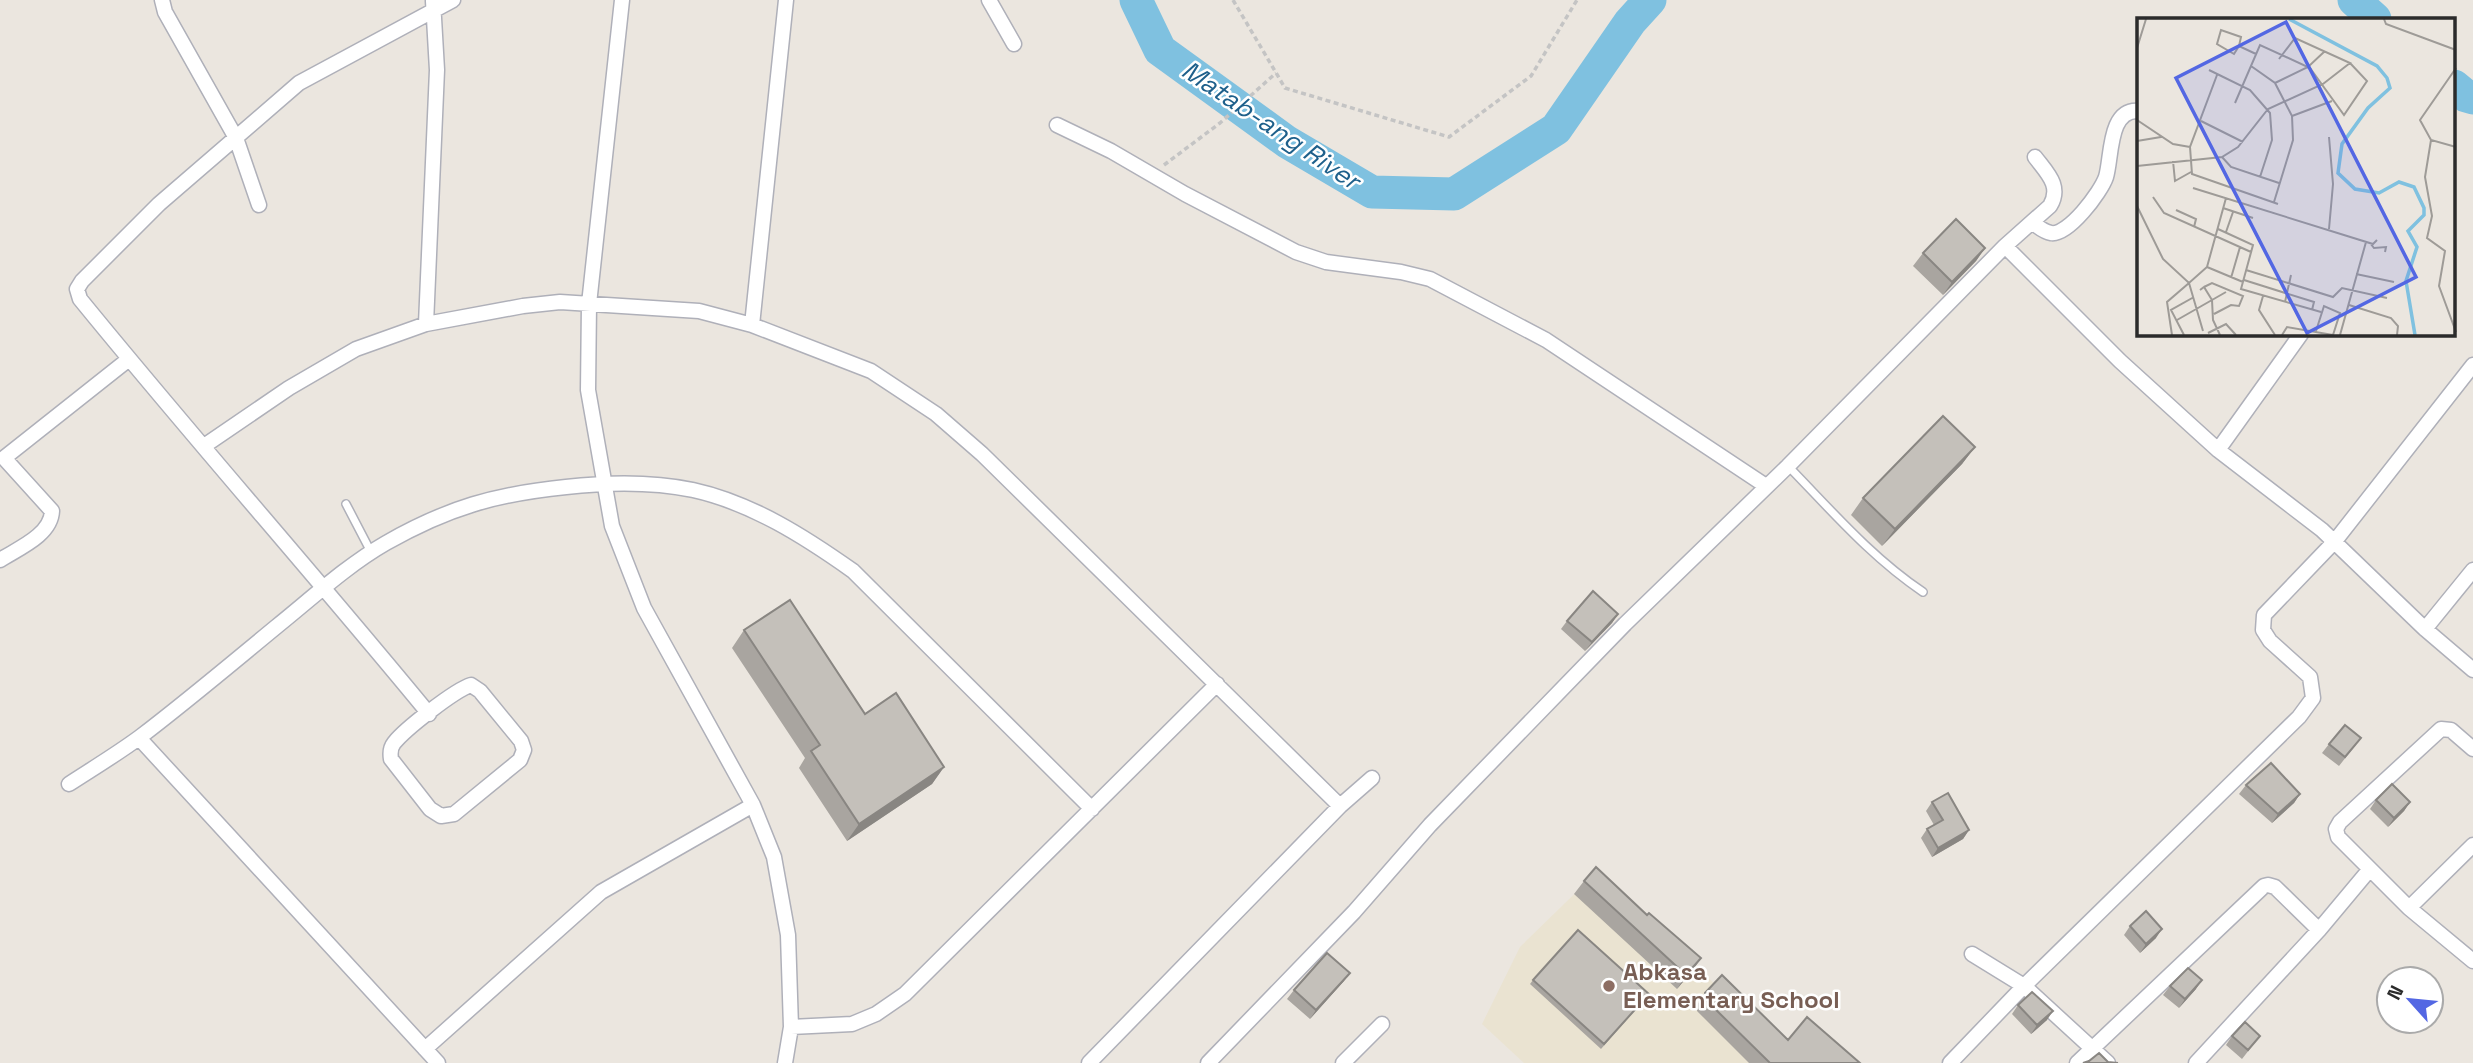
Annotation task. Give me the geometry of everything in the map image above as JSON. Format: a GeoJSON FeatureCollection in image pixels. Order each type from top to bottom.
{"type":"FeatureCollection","features":[{"type":"Feature","properties":{"kind":"street"},"geometry":{"type":"LineString","coordinates":[[162,0],[165,12],[236,138],[259,205]]}},
{"type":"Feature","properties":{"kind":"street"},"geometry":{"type":"LineString","coordinates":[[429,714],[129,359],[80,299],[77,289],[159,204],[299,83],[433,5],[453,0]]}},
{"type":"Feature","properties":{"kind":"street"},"geometry":{"type":"LineString","coordinates":[[622,0],[589,304],[588,390],[612,526],[644,608],[753,805],[774,857],[788,935],[791,1027],[785,1063]]}},
{"type":"Feature","properties":{"kind":"street"},"geometry":{"type":"LineString","coordinates":[[752,325],[786,0]]}},
{"type":"Feature","properties":{"kind":"street"},"geometry":{"type":"LineString","coordinates":[[989,0],[1014,44]]}},
{"type":"Feature","properties":{"kind":"street"},"geometry":{"type":"LineString","coordinates":[[426,324],[437,70],[433,5]]}},
{"type":"Feature","properties":{"kind":"street"},"geometry":{"type":"LineString","coordinates":[[2032,222],[2051,233],[2059,233],[2084,211],[2101,190],[2107,175],[2110,140],[2117,126],[2126,113],[2137,111]]}},
{"type":"Feature","properties":{"kind":"street"},"geometry":{"type":"LineString","coordinates":[[1057,125],[1111,151],[1296,252],[1326,262],[1401,272],[1430,279],[1546,340],[1766,486]]}},
{"type":"Feature","properties":{"kind":"street"},"geometry":{"type":"LineString","coordinates":[[1208,1063],[1354,912],[1430,825],[1615,633],[1788,466],[2006,246],[2050,206],[2055,198],[2055,183],[2035,157]]}},
{"type":"Feature","properties":{"kind":"street"},"geometry":{"type":"LineString","coordinates":[[2006,246],[2120,361],[2218,450],[2306,516],[2425,629],[2473,670]]}},
{"type":"Feature","properties":{"kind":"street"},"geometry":{"type":"LineString","coordinates":[[204,446],[289,388],[356,349],[426,324],[560,302],[699,311],[752,325],[871,371],[936,414],[982,454],[1340,806]]}},
{"type":"Feature","properties":{"kind":"street"},"geometry":{"type":"LineString","coordinates":[[2218,450],[2300,336]]}},
{"type":"Feature","properties":{"kind":"street"},"geometry":{"type":"LineString","coordinates":[[0,560],[46,530],[52,511],[2,456],[129,359]]}},
{"type":"Feature","properties":{"kind":"street"},"geometry":{"type":"LineString","coordinates":[[1950,1063],[2024,986],[2299,718],[2313,698],[2310,677],[2270,641],[2263,630],[2264,615],[2334,541],[2473,365]]}},
{"type":"Feature","properties":{"kind":"street"},"geometry":{"type":"LineString","coordinates":[[69,784],[139,738],[372,552],[447,513],[486,499],[521,492],[603,483],[641,482],[694,490],[730,502],[774,521],[810,541],[853,571],[1093,809]]}},
{"type":"Feature","properties":{"kind":"street"},"geometry":{"type":"LineString","coordinates":[[2425,629],[2473,570]]}},
{"type":"Feature","properties":{"kind":"street"},"geometry":{"type":"LineString","coordinates":[[791,1027],[852,1024],[876,1014],[905,994],[1217,684]]}},
{"type":"Feature","properties":{"kind":"street"},"geometry":{"type":"LineString","coordinates":[[471,685],[481,691],[521,741],[524,750],[520,760],[454,814],[441,816],[430,809],[391,759],[390,751],[395,743],[429,714],[461,688],[471,685]]}},
{"type":"Feature","properties":{"kind":"street"},"geometry":{"type":"LineString","coordinates":[[2473,749],[2451,730],[2441,729],[2340,822],[2336,830],[2338,837],[2409,908],[2473,961]]}},
{"type":"Feature","properties":{"kind":"street"},"geometry":{"type":"LineString","coordinates":[[139,738],[438,1063]]}},
{"type":"Feature","properties":{"kind":"street"},"geometry":{"type":"LineString","coordinates":[[1089,1063],[1340,806],[1372,778]]}},
{"type":"Feature","properties":{"kind":"street"},"geometry":{"type":"LineString","coordinates":[[425,1049],[601,892],[753,805]]}},
{"type":"Feature","properties":{"kind":"street"},"geometry":{"type":"LineString","coordinates":[[2409,908],[2473,845]]}},
{"type":"Feature","properties":{"kind":"street"},"geometry":{"type":"LineString","coordinates":[[2196,1063],[2319,930],[2370,869]]}},
{"type":"Feature","properties":{"kind":"street"},"geometry":{"type":"LineString","coordinates":[[2077,1063],[2264,886],[2275,887],[2319,930]]}},
{"type":"Feature","properties":{"kind":"street"},"geometry":{"type":"LineString","coordinates":[[1972,954],[2024,986],[2108,1063]]}},
{"type":"Feature","properties":{"kind":"street"},"geometry":{"type":"LineString","coordinates":[[1343,1063],[1382,1024]]}},
{"type":"Feature","properties":{"kind":"lane"},"geometry":{"type":"LineString","coordinates":[[1788,466],[1877,558],[1923,592]]}},
{"type":"Feature","properties":{"kind":"lane"},"geometry":{"type":"LineString","coordinates":[[346,504],[372,552]]}},
{"type":"Feature","properties":{"kind":"path"},"geometry":{"type":"LineString","coordinates":[[1233,0],[1285,89],[1449,137],[1531,76],[1577,0]]}},
{"type":"Feature","properties":{"kind":"path"},"geometry":{"type":"LineString","coordinates":[[1151,174],[1220,123],[1276,73]]}},
{"type":"Feature","properties":{"kind":"shaded area","name":"Abkasa Elementary School"},"geometry":{"type":"Polygon","coordinates":[[[1598,871],[1796,1063],[1524,1063],[1482,1024],[1520,947],[1598,871]]]}},
{"type":"Feature","properties":{"kind":"building"},"geometry":{"type":"Polygon","coordinates":[[[1956,219],[1985,248],[1952,282],[1923,253],[1956,219]]]}},
{"type":"Feature","properties":{"kind":"building"},"geometry":{"type":"Polygon","coordinates":[[[1943,416],[1975,447],[1895,529],[1863,498],[1943,416]]]}},
{"type":"Feature","properties":{"kind":"building"},"geometry":{"type":"Polygon","coordinates":[[[1593,591],[1618,614],[1592,642],[1567,621],[1593,591]]]}},
{"type":"Feature","properties":{"kind":"building"},"geometry":{"type":"Polygon","coordinates":[[[790,600],[865,714],[896,693],[944,767],[859,824],[811,751],[820,745],[744,630],[790,600]]]}},
{"type":"Feature","properties":{"kind":"building"},"geometry":{"type":"Polygon","coordinates":[[[2345,725],[2361,738],[2345,757],[2329,744],[2345,725]]]}},
{"type":"Feature","properties":{"kind":"building"},"geometry":{"type":"Polygon","coordinates":[[[2271,763],[2300,794],[2278,814],[2246,785],[2271,763]]]}},
{"type":"Feature","properties":{"kind":"building"},"geometry":{"type":"Polygon","coordinates":[[[2392,784],[2410,802],[2394,818],[2376,800],[2392,784]]]}},
{"type":"Feature","properties":{"kind":"building"},"geometry":{"type":"Polygon","coordinates":[[[1948,793],[1969,830],[1938,848],[1927,829],[1943,820],[1932,802],[1948,793]]]}},
{"type":"Feature","properties":{"kind":"building"},"geometry":{"type":"Polygon","coordinates":[[[1596,867],[1647,915],[1649,913],[1701,958],[1686,975],[1584,881],[1596,867]]]}},
{"type":"Feature","properties":{"kind":"building"},"geometry":{"type":"Polygon","coordinates":[[[2146,911],[2162,929],[2146,944],[2130,926],[2146,911]]]}},
{"type":"Feature","properties":{"kind":"building"},"geometry":{"type":"Polygon","coordinates":[[[1578,930],[1649,994],[1604,1044],[1533,980],[1578,930]]]}},
{"type":"Feature","properties":{"kind":"building"},"geometry":{"type":"Polygon","coordinates":[[[1327,953],[1350,973],[1316,1010],[1294,990],[1327,953]]]}},
{"type":"Feature","properties":{"kind":"building"},"geometry":{"type":"Polygon","coordinates":[[[2188,968],[2202,980],[2185,999],[2170,986],[2188,968]]]}},
{"type":"Feature","properties":{"kind":"building"},"geometry":{"type":"Polygon","coordinates":[[[1722,975],[1788,1040],[1807,1017],[1860,1063],[1770,1063],[1705,999],[1705,993],[1722,975]]]}},
{"type":"Feature","properties":{"kind":"building"},"geometry":{"type":"Polygon","coordinates":[[[2032,992],[2053,1011],[2037,1025],[2018,1005],[2032,992]]]}},
{"type":"Feature","properties":{"kind":"building"},"geometry":{"type":"Polygon","coordinates":[[[2245,1022],[2260,1036],[2248,1050],[2232,1036],[2245,1022]]]}},
{"type":"Feature","properties":{"kind":"building"},"geometry":{"type":"Polygon","coordinates":[[[2099,1053],[2108,1062],[2118,1063],[2083,1063],[2099,1053]]]}},
{"type":"Feature","properties":{"kind":"waterway","name":"Matab-ang River"},"geometry":{"type":"LineString","coordinates":[[1136,0],[1160,50],[1287,142],[1372,192],[1454,194],[1556,129],[1630,22],[1650,0]]}},
{"type":"Feature","properties":{"kind":"waterway","name":"Matab-ang River"},"geometry":{"type":"LineString","coordinates":[[2354,0],[2374,18]]}},
{"type":"Feature","properties":{"kind":"waterway","name":"Matab-ang River"},"geometry":{"type":"LineString","coordinates":[[2456,88],[2473,98]]}},
{"type":"Feature","properties":{"kind":"place","name":"Abkasa Elementary School"},"geometry":{"type":"Point","coordinates":[1609,986]}}]}
